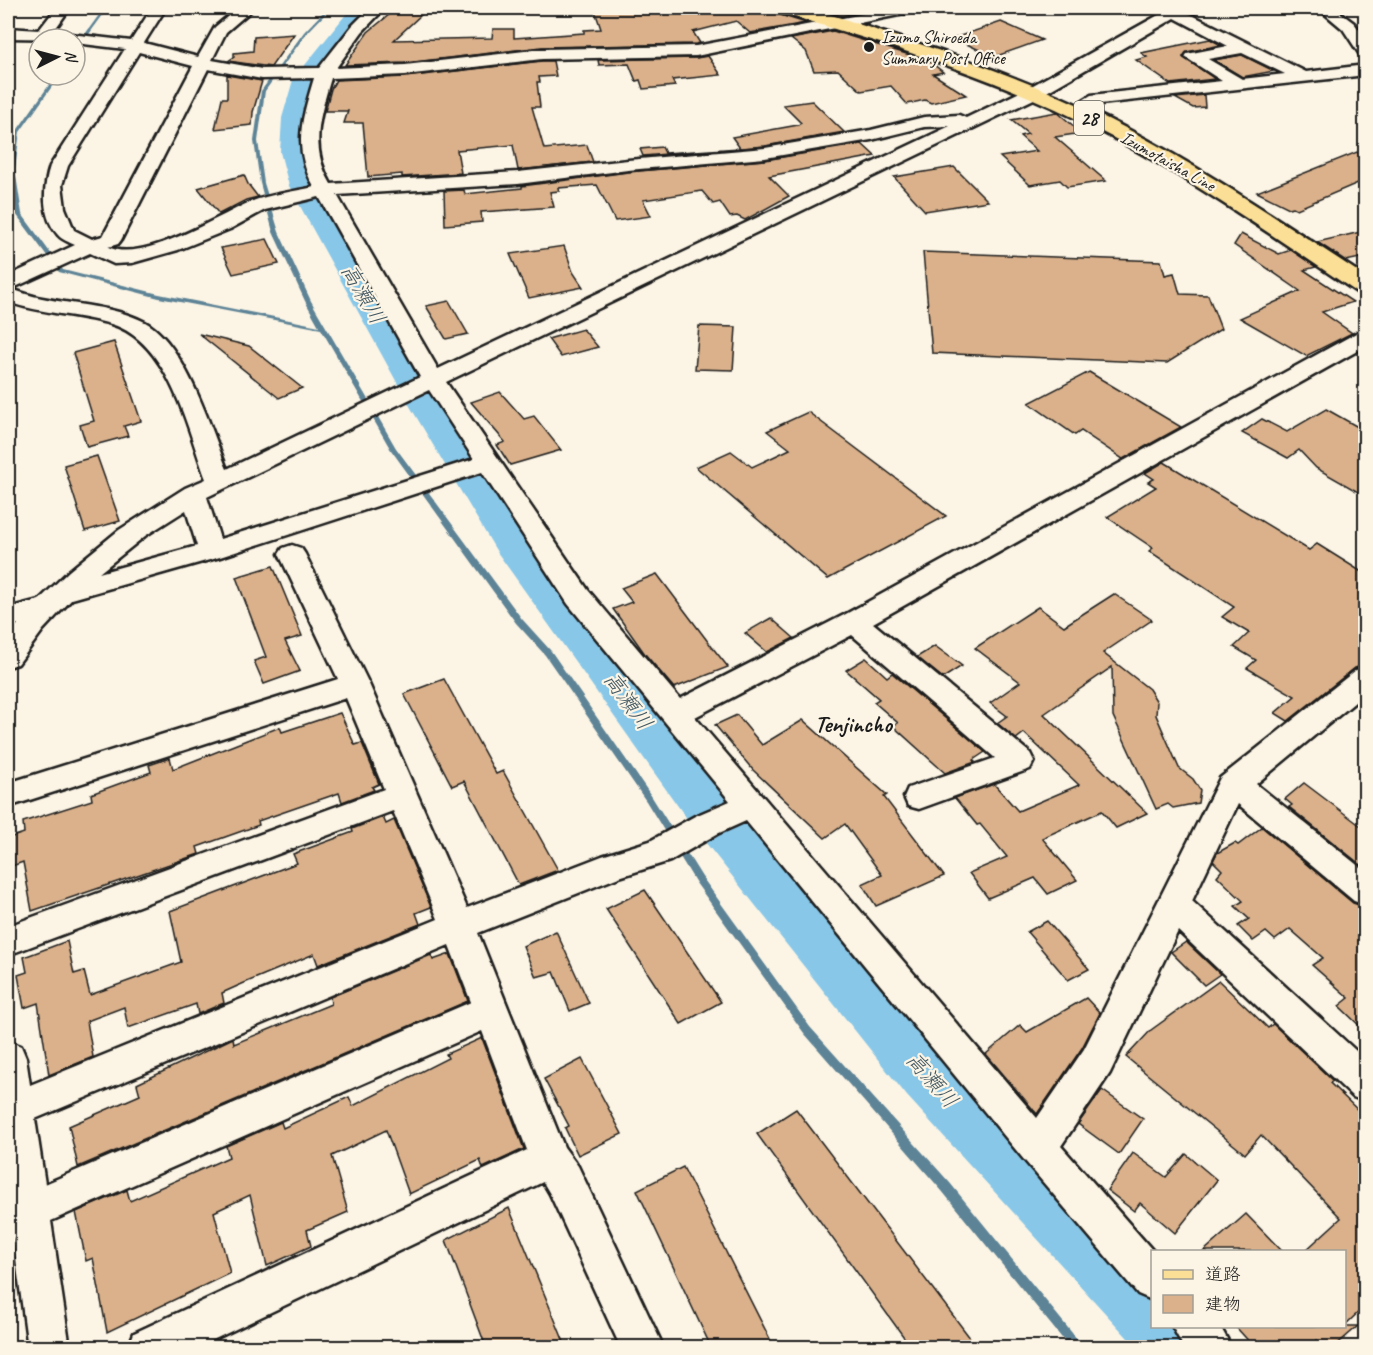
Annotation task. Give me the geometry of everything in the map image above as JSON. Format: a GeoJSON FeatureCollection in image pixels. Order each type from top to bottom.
{"type":"FeatureCollection","features":[{"type":"Feature","properties":{"kind":"main road","name":"Izumotaisha Line"},"geometry":{"type":"LineString","coordinates":[[784,8],[936,55],[1062,105],[1159,154],[1233,198],[1365,288]]}},
{"type":"Feature","properties":{"kind":"street"},"geometry":{"type":"LineString","coordinates":[[44,27],[63,8]]}},
{"type":"Feature","properties":{"kind":"street"},"geometry":{"type":"LineString","coordinates":[[159,8],[59,166],[53,185],[55,208],[66,233],[114,258],[132,257],[171,246],[222,225],[258,206],[325,190],[518,178],[628,165],[765,153],[871,135],[924,122],[956,119],[970,122]]}},
{"type":"Feature","properties":{"kind":"street"},"geometry":{"type":"LineString","coordinates":[[8,284],[89,246],[111,240],[220,30],[247,8]]}},
{"type":"Feature","properties":{"kind":"street"},"geometry":{"type":"LineString","coordinates":[[378,8],[357,29],[324,73],[309,124],[309,156],[315,173],[432,378],[578,597],[1038,1148],[1151,1279]]}},
{"type":"Feature","properties":{"kind":"street"},"geometry":{"type":"LineString","coordinates":[[87,41],[136,46],[202,63],[262,74],[405,70],[542,54],[696,51],[839,24],[909,8]]}},
{"type":"Feature","properties":{"kind":"street"},"geometry":{"type":"LineString","coordinates":[[1324,8],[1349,26],[1365,52]]}},
{"type":"Feature","properties":{"kind":"street"},"geometry":{"type":"LineString","coordinates":[[8,657],[55,600],[128,536],[194,494],[432,378],[1032,93],[1174,9],[1244,48],[1305,77]]}},
{"type":"Feature","properties":{"kind":"street"},"geometry":{"type":"LineString","coordinates":[[8,33],[27,34]]}},
{"type":"Feature","properties":{"kind":"street"},"geometry":{"type":"LineString","coordinates":[[8,51],[27,40]]}},
{"type":"Feature","properties":{"kind":"street"},"geometry":{"type":"LineString","coordinates":[[1239,84],[1193,57],[1244,48]]}},
{"type":"Feature","properties":{"kind":"street"},"geometry":{"type":"LineString","coordinates":[[1092,100],[1365,70]]}},
{"type":"Feature","properties":{"kind":"street"},"geometry":{"type":"LineString","coordinates":[[8,295],[40,305],[99,315],[134,325],[145,332],[172,367],[219,481]]}},
{"type":"Feature","properties":{"kind":"street"},"geometry":{"type":"LineString","coordinates":[[677,713],[854,622],[1365,337]]}},
{"type":"Feature","properties":{"kind":"street"},"geometry":{"type":"LineString","coordinates":[[8,617],[488,462]]}},
{"type":"Feature","properties":{"kind":"street"},"geometry":{"type":"LineString","coordinates":[[194,494],[211,551]]}},
{"type":"Feature","properties":{"kind":"street"},"geometry":{"type":"LineString","coordinates":[[292,554],[356,684],[458,926],[550,1159],[564,1180],[643,1347]]}},
{"type":"Feature","properties":{"kind":"street"},"geometry":{"type":"LineString","coordinates":[[854,622],[1019,761],[920,797]]}},
{"type":"Feature","properties":{"kind":"street"},"geometry":{"type":"LineString","coordinates":[[1038,1148],[1097,1061],[1231,787],[1365,677]]}},
{"type":"Feature","properties":{"kind":"street"},"geometry":{"type":"LineString","coordinates":[[8,795],[356,684]]}},
{"type":"Feature","properties":{"kind":"street"},"geometry":{"type":"LineString","coordinates":[[1235,784],[1365,891]]}},
{"type":"Feature","properties":{"kind":"street"},"geometry":{"type":"LineString","coordinates":[[8,941],[402,795]]}},
{"type":"Feature","properties":{"kind":"street"},"geometry":{"type":"LineString","coordinates":[[11,1111],[613,864],[659,852],[706,825],[752,805]]}},
{"type":"Feature","properties":{"kind":"street"},"geometry":{"type":"LineString","coordinates":[[1173,905],[1365,1085]]}},
{"type":"Feature","properties":{"kind":"street"},"geometry":{"type":"LineString","coordinates":[[18,1215],[490,1010]]}},
{"type":"Feature","properties":{"kind":"street"},"geometry":{"type":"LineString","coordinates":[[8,1058],[18,1215],[49,1347]]}},
{"type":"Feature","properties":{"kind":"street"},"geometry":{"type":"LineString","coordinates":[[149,1347],[550,1159]]}},
{"type":"Feature","properties":{"kind":"street"},"geometry":{"type":"LineString","coordinates":[[1195,1328],[1211,1347]]}},
{"type":"Feature","properties":{"kind":"building"},"geometry":{"type":"Polygon","coordinates":[[[594,8],[773,8],[777,14],[806,23],[750,33],[736,21],[693,32],[700,43],[696,44],[542,47],[405,63],[345,65],[368,32],[395,10],[423,13],[394,40],[492,38],[493,29],[514,29],[514,38],[584,33],[584,30],[601,29],[594,8]]]}},
{"type":"Feature","properties":{"kind":"building"},"geometry":{"type":"Polygon","coordinates":[[[809,8],[853,8],[860,12],[842,16],[809,8]]]}},
{"type":"Feature","properties":{"kind":"building"},"geometry":{"type":"Polygon","coordinates":[[[1001,22],[1042,40],[994,57],[954,38],[1001,22]]]}},
{"type":"Feature","properties":{"kind":"building"},"geometry":{"type":"Polygon","coordinates":[[[833,31],[929,61],[943,72],[933,74],[966,95],[931,103],[925,100],[907,104],[891,86],[861,91],[838,70],[814,71],[806,51],[791,39],[833,31]]]}},
{"type":"Feature","properties":{"kind":"building"},"geometry":{"type":"Polygon","coordinates":[[[294,34],[271,67],[228,61],[234,57],[234,53],[253,51],[254,37],[294,34]]]}},
{"type":"Feature","properties":{"kind":"building"},"geometry":{"type":"Polygon","coordinates":[[[1210,39],[1221,45],[1187,52],[1183,57],[1215,79],[1170,84],[1136,60],[1147,57],[1141,53],[1210,39]]]}},
{"type":"Feature","properties":{"kind":"building"},"geometry":{"type":"Polygon","coordinates":[[[1242,55],[1274,71],[1242,77],[1214,60],[1242,55]]]}},
{"type":"Feature","properties":{"kind":"building"},"geometry":{"type":"Polygon","coordinates":[[[708,56],[721,75],[672,80],[675,86],[643,89],[640,80],[636,81],[629,64],[599,65],[598,60],[696,58],[708,56]]]}},
{"type":"Feature","properties":{"kind":"building"},"geometry":{"type":"Polygon","coordinates":[[[553,61],[556,76],[539,77],[540,82],[537,82],[540,107],[532,107],[544,149],[587,145],[593,162],[518,170],[513,145],[457,150],[461,173],[368,177],[363,123],[344,123],[348,111],[325,111],[336,80],[405,77],[553,61]]]}},
{"type":"Feature","properties":{"kind":"building"},"geometry":{"type":"Polygon","coordinates":[[[227,75],[262,81],[253,112],[252,125],[215,129],[222,98],[227,98],[227,75]]]}},
{"type":"Feature","properties":{"kind":"building"},"geometry":{"type":"Polygon","coordinates":[[[1204,95],[1205,107],[1193,108],[1175,98],[1204,95]]]}},
{"type":"Feature","properties":{"kind":"building"},"geometry":{"type":"Polygon","coordinates":[[[812,101],[844,132],[765,146],[643,156],[640,149],[662,147],[665,153],[740,148],[732,137],[798,125],[801,123],[783,105],[812,101]]]}},
{"type":"Feature","properties":{"kind":"building"},"geometry":{"type":"Polygon","coordinates":[[[1057,112],[1082,133],[1055,137],[1106,181],[1067,187],[1060,180],[1030,185],[1000,157],[1037,151],[1020,136],[1028,134],[1011,120],[1057,112]]]}},
{"type":"Feature","properties":{"kind":"building"},"geometry":{"type":"Polygon","coordinates":[[[862,144],[875,156],[769,176],[789,196],[745,220],[737,216],[730,217],[720,202],[713,204],[702,191],[643,200],[651,216],[615,221],[597,185],[558,188],[559,191],[550,192],[554,207],[481,212],[482,222],[445,225],[444,191],[464,190],[465,194],[522,188],[522,186],[628,172],[765,160],[862,144]]]}},
{"type":"Feature","properties":{"kind":"building"},"geometry":{"type":"Polygon","coordinates":[[[1357,152],[1365,159],[1365,180],[1297,209],[1289,208],[1257,192],[1357,152]]]}},
{"type":"Feature","properties":{"kind":"building"},"geometry":{"type":"Polygon","coordinates":[[[954,167],[988,201],[925,211],[894,177],[954,167]]]}},
{"type":"Feature","properties":{"kind":"building"},"geometry":{"type":"Polygon","coordinates":[[[244,175],[258,197],[246,200],[219,214],[198,188],[244,175]]]}},
{"type":"Feature","properties":{"kind":"building"},"geometry":{"type":"Polygon","coordinates":[[[1365,231],[1365,257],[1346,261],[1317,242],[1365,231]]]}},
{"type":"Feature","properties":{"kind":"building"},"geometry":{"type":"Polygon","coordinates":[[[1241,234],[1279,254],[1291,250],[1316,267],[1304,270],[1353,302],[1322,312],[1352,333],[1306,356],[1240,318],[1300,291],[1234,245],[1241,234]]]}},
{"type":"Feature","properties":{"kind":"building"},"geometry":{"type":"Polygon","coordinates":[[[267,239],[279,264],[233,274],[221,248],[267,239]]]}},
{"type":"Feature","properties":{"kind":"building"},"geometry":{"type":"Polygon","coordinates":[[[564,246],[573,272],[583,287],[529,298],[510,254],[564,246]]]}},
{"type":"Feature","properties":{"kind":"building"},"geometry":{"type":"Polygon","coordinates":[[[923,252],[1161,261],[1165,275],[1174,273],[1180,294],[1208,295],[1221,329],[1167,363],[932,353],[923,252]]]}},
{"type":"Feature","properties":{"kind":"building"},"geometry":{"type":"Polygon","coordinates":[[[449,301],[468,334],[446,339],[426,306],[449,301]]]}},
{"type":"Feature","properties":{"kind":"building"},"geometry":{"type":"Polygon","coordinates":[[[699,326],[736,327],[733,370],[695,369],[699,326]]]}},
{"type":"Feature","properties":{"kind":"building"},"geometry":{"type":"Polygon","coordinates":[[[583,329],[598,347],[561,357],[548,339],[583,329]]]}},
{"type":"Feature","properties":{"kind":"building"},"geometry":{"type":"Polygon","coordinates":[[[199,334],[249,346],[302,388],[279,398],[199,334]]]}},
{"type":"Feature","properties":{"kind":"building"},"geometry":{"type":"Polygon","coordinates":[[[114,342],[141,421],[124,426],[128,436],[87,447],[80,425],[94,421],[73,353],[114,342]]]}},
{"type":"Feature","properties":{"kind":"building"},"geometry":{"type":"Polygon","coordinates":[[[1089,372],[1181,427],[1123,459],[1081,431],[1075,435],[1029,403],[1089,372]]]}},
{"type":"Feature","properties":{"kind":"building"},"geometry":{"type":"Polygon","coordinates":[[[500,392],[524,419],[534,416],[561,450],[510,465],[497,445],[505,442],[471,402],[500,392]]]}},
{"type":"Feature","properties":{"kind":"building"},"geometry":{"type":"Polygon","coordinates":[[[1326,409],[1365,431],[1365,496],[1316,468],[1299,450],[1288,458],[1242,433],[1262,419],[1287,432],[1326,409]]]}},
{"type":"Feature","properties":{"kind":"building"},"geometry":{"type":"Polygon","coordinates":[[[808,412],[946,516],[828,579],[696,467],[731,451],[752,467],[790,449],[767,431],[808,412]]]}},
{"type":"Feature","properties":{"kind":"building"},"geometry":{"type":"Polygon","coordinates":[[[97,456],[120,521],[85,531],[64,465],[97,456]]]}},
{"type":"Feature","properties":{"kind":"building"},"geometry":{"type":"Polygon","coordinates":[[[1164,462],[1309,550],[1317,544],[1365,574],[1365,665],[1355,668],[1288,721],[1275,713],[1295,696],[1247,668],[1256,660],[1234,647],[1249,633],[1222,617],[1234,607],[1149,551],[1153,548],[1107,517],[1156,487],[1148,482],[1154,479],[1145,473],[1164,462]]]}},
{"type":"Feature","properties":{"kind":"building"},"geometry":{"type":"Polygon","coordinates":[[[273,566],[302,636],[285,641],[300,671],[264,684],[254,661],[266,657],[236,577],[273,566]]]}},
{"type":"Feature","properties":{"kind":"building"},"geometry":{"type":"Polygon","coordinates":[[[657,574],[728,667],[674,688],[645,654],[613,609],[632,602],[621,588],[657,574]]]}},
{"type":"Feature","properties":{"kind":"building"},"geometry":{"type":"Polygon","coordinates":[[[1114,594],[1152,620],[1103,653],[1149,689],[1157,702],[1156,715],[1179,768],[1193,779],[1200,790],[1198,803],[1173,808],[1168,804],[1156,809],[1113,716],[1112,667],[1044,714],[1147,813],[1116,828],[1102,811],[1042,838],[1077,880],[1048,894],[1035,878],[988,898],[969,873],[1007,857],[955,798],[994,784],[1018,811],[1079,785],[1024,733],[1016,739],[997,723],[1007,716],[990,703],[1020,682],[975,648],[1038,607],[1064,626],[1114,594]]]}},
{"type":"Feature","properties":{"kind":"building"},"geometry":{"type":"Polygon","coordinates":[[[771,618],[794,638],[767,652],[745,633],[771,618]]]}},
{"type":"Feature","properties":{"kind":"building"},"geometry":{"type":"Polygon","coordinates":[[[935,646],[962,666],[943,678],[917,657],[935,646]]]}},
{"type":"Feature","properties":{"kind":"building"},"geometry":{"type":"Polygon","coordinates":[[[866,658],[887,677],[892,673],[985,752],[973,760],[975,762],[945,773],[893,726],[898,723],[874,702],[879,699],[846,670],[866,658]]]}},
{"type":"Feature","properties":{"kind":"building"},"geometry":{"type":"Polygon","coordinates":[[[444,679],[496,774],[503,771],[558,870],[519,885],[464,781],[452,786],[404,694],[444,679]]]}},
{"type":"Feature","properties":{"kind":"building"},"geometry":{"type":"Polygon","coordinates":[[[340,713],[355,745],[362,743],[379,784],[372,787],[374,790],[342,802],[339,793],[258,821],[259,825],[197,847],[199,854],[32,911],[23,862],[12,866],[9,838],[24,833],[23,822],[92,800],[91,794],[151,772],[149,765],[170,758],[173,769],[280,727],[282,732],[340,713]]]}},
{"type":"Feature","properties":{"kind":"building"},"geometry":{"type":"Polygon","coordinates":[[[737,715],[762,745],[803,720],[887,795],[884,797],[944,876],[876,906],[862,884],[882,875],[845,824],[825,838],[753,770],[715,725],[737,715]]]}},
{"type":"Feature","properties":{"kind":"building"},"geometry":{"type":"Polygon","coordinates":[[[1304,783],[1365,829],[1365,861],[1361,865],[1289,807],[1292,805],[1285,799],[1304,783]]]}},
{"type":"Feature","properties":{"kind":"building"},"geometry":{"type":"Polygon","coordinates":[[[383,817],[386,824],[394,820],[431,907],[416,913],[420,924],[318,965],[314,954],[222,993],[224,1003],[198,1014],[196,1004],[128,1028],[124,1007],[87,1021],[93,1057],[49,1075],[38,1003],[24,1008],[18,975],[27,972],[24,957],[67,941],[74,974],[84,971],[90,995],[181,962],[170,911],[297,863],[293,854],[353,832],[352,829],[383,817]]]}},
{"type":"Feature","properties":{"kind":"building"},"geometry":{"type":"Polygon","coordinates":[[[1262,827],[1353,903],[1365,907],[1365,1031],[1339,1006],[1349,998],[1312,965],[1323,958],[1290,929],[1275,940],[1266,932],[1253,941],[1238,926],[1249,919],[1235,906],[1243,901],[1217,876],[1222,870],[1213,861],[1217,853],[1235,843],[1238,845],[1262,827]]]}},
{"type":"Feature","properties":{"kind":"building"},"geometry":{"type":"Polygon","coordinates":[[[645,890],[721,1002],[681,1024],[606,909],[645,890]]]}},
{"type":"Feature","properties":{"kind":"building"},"geometry":{"type":"Polygon","coordinates":[[[1047,921],[1089,969],[1068,980],[1027,932],[1047,921]]]}},
{"type":"Feature","properties":{"kind":"building"},"geometry":{"type":"Polygon","coordinates":[[[556,931],[589,1003],[570,1011],[554,972],[536,977],[523,946],[556,931]]]}},
{"type":"Feature","properties":{"kind":"building"},"geometry":{"type":"Polygon","coordinates":[[[1186,942],[1220,974],[1204,985],[1171,952],[1186,942]]]}},
{"type":"Feature","properties":{"kind":"building"},"geometry":{"type":"Polygon","coordinates":[[[450,954],[468,1001],[78,1167],[69,1126],[140,1095],[137,1084],[233,1038],[234,1044],[331,1004],[330,997],[431,955],[433,960],[450,954]]]}},
{"type":"Feature","properties":{"kind":"building"},"geometry":{"type":"Polygon","coordinates":[[[1219,981],[1268,1028],[1273,1024],[1333,1081],[1330,1083],[1365,1117],[1365,1306],[1346,1324],[1346,1250],[1306,1250],[1341,1218],[1261,1135],[1245,1154],[1126,1057],[1151,1030],[1219,981]]]}},
{"type":"Feature","properties":{"kind":"building"},"geometry":{"type":"Polygon","coordinates":[[[1086,998],[1100,1013],[1082,1048],[1037,1114],[986,1054],[1020,1025],[1027,1032],[1086,998]]]}},
{"type":"Feature","properties":{"kind":"building"},"geometry":{"type":"Polygon","coordinates":[[[482,1038],[524,1149],[483,1168],[480,1160],[409,1194],[386,1130],[332,1156],[348,1212],[307,1230],[311,1246],[267,1266],[250,1195],[214,1212],[230,1273],[107,1332],[93,1258],[86,1261],[76,1212],[127,1190],[130,1201],[229,1157],[226,1146],[281,1122],[283,1128],[349,1097],[353,1106],[448,1058],[446,1054],[482,1038]]]}},
{"type":"Feature","properties":{"kind":"building"},"geometry":{"type":"Polygon","coordinates":[[[582,1059],[622,1134],[578,1155],[565,1128],[569,1126],[544,1079],[582,1059]]]}},
{"type":"Feature","properties":{"kind":"building"},"geometry":{"type":"Polygon","coordinates":[[[1102,1090],[1143,1119],[1119,1154],[1078,1124],[1102,1090]]]}},
{"type":"Feature","properties":{"kind":"building"},"geometry":{"type":"Polygon","coordinates":[[[796,1109],[977,1347],[911,1347],[757,1134],[796,1109]]]}},
{"type":"Feature","properties":{"kind":"building"},"geometry":{"type":"Polygon","coordinates":[[[1133,1153],[1166,1177],[1186,1154],[1217,1180],[1175,1233],[1140,1203],[1134,1211],[1107,1190],[1133,1153]]]}},
{"type":"Feature","properties":{"kind":"building"},"geometry":{"type":"Polygon","coordinates":[[[683,1167],[774,1347],[711,1347],[637,1190],[683,1167]]]}},
{"type":"Feature","properties":{"kind":"building"},"geometry":{"type":"Polygon","coordinates":[[[509,1208],[564,1342],[553,1347],[486,1347],[446,1240],[509,1208]]]}},
{"type":"Feature","properties":{"kind":"building"},"geometry":{"type":"Polygon","coordinates":[[[1246,1214],[1281,1250],[1205,1250],[1246,1214]]]}},
{"type":"Feature","properties":{"kind":"building"},"geometry":{"type":"Polygon","coordinates":[[[1346,1326],[1358,1326],[1334,1347],[1324,1347],[1317,1340],[1308,1347],[1254,1347],[1237,1328],[1346,1328],[1346,1326]]]}},
{"type":"Feature","properties":{"kind":"waterway"},"geometry":{"type":"LineString","coordinates":[[87,34],[106,8]]}},
{"type":"Feature","properties":{"kind":"waterway"},"geometry":{"type":"LineString","coordinates":[[329,8],[305,33],[263,91],[256,141],[262,183],[276,232],[308,301],[393,449],[519,621],[548,653],[649,799],[699,880],[807,1030],[946,1187],[1077,1348]]}},
{"type":"Feature","properties":{"kind":"waterway","name":"高瀬川"},"geometry":{"type":"LineString","coordinates":[[363,8],[306,80],[296,118],[294,152],[304,186],[429,408],[511,542],[707,809],[927,1077],[1151,1316]]}},
{"type":"Feature","properties":{"kind":"waterway"},"geometry":{"type":"LineString","coordinates":[[50,87],[18,132],[13,169],[19,214],[61,271],[159,296],[323,328]]}},
{"type":"Feature","properties":{"kind":"waterway","name":"高瀬川"},"geometry":{"type":"LineString","coordinates":[[1163,1328],[1181,1348]]}},
{"type":"Feature","properties":{"kind":"place","name":"Izumo Shiroeda Summary Post Office"},"geometry":{"type":"Point","coordinates":[869,47]}},
{"type":"Feature","properties":{"kind":"district","name":"Tenjincho"},"geometry":{"type":"Point","coordinates":[853,724]}}]}
